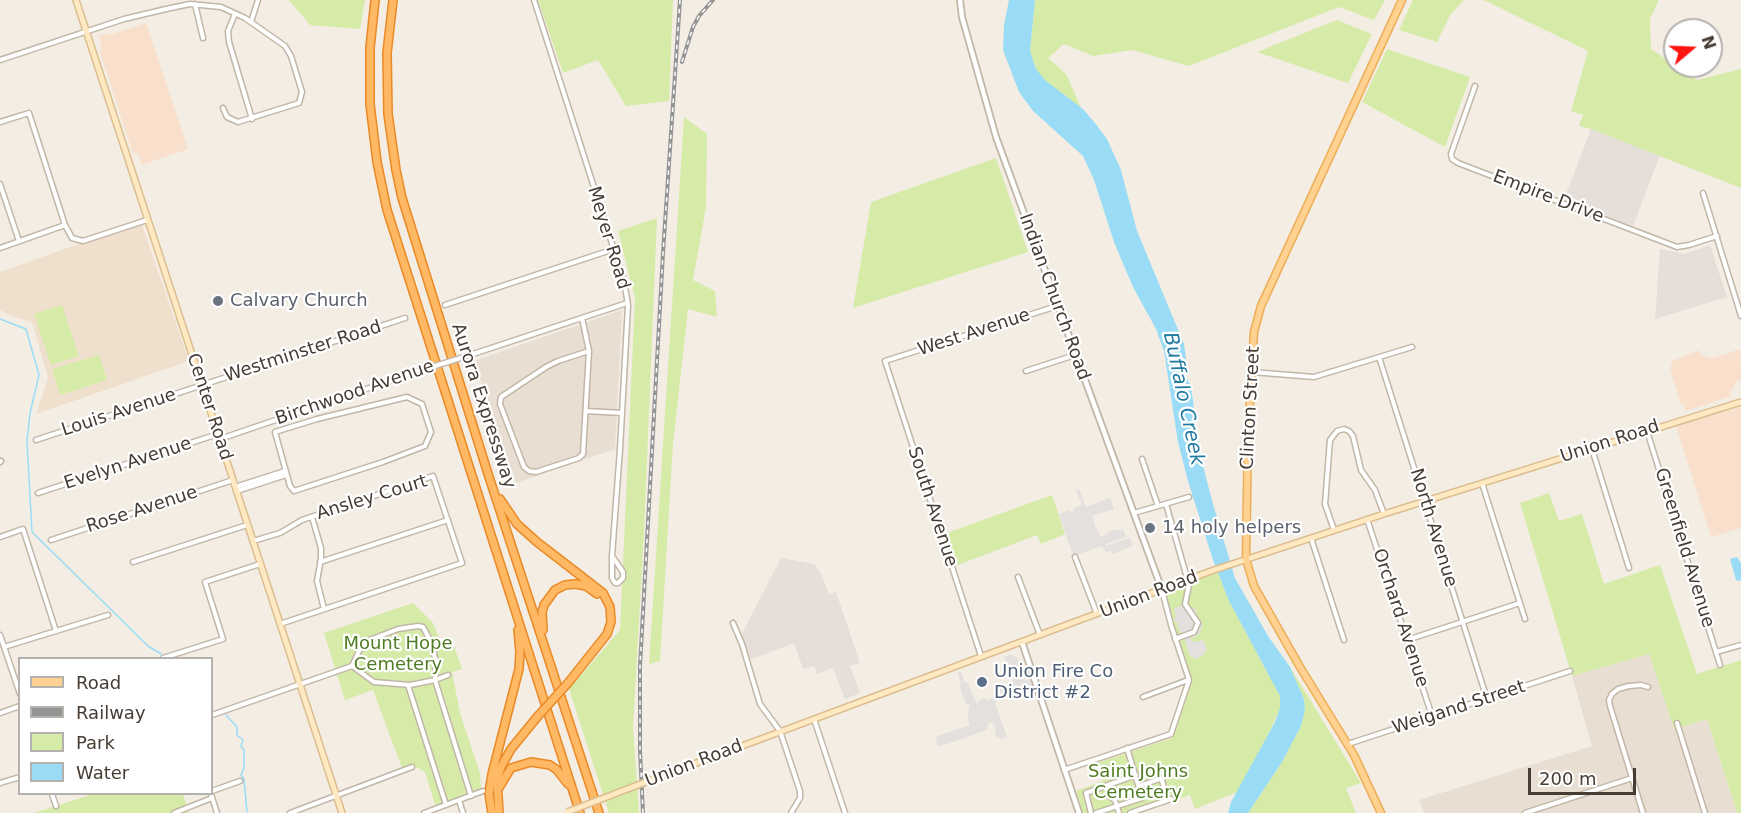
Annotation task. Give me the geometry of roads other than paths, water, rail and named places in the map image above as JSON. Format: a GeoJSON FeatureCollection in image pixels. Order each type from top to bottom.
{"type":"FeatureCollection","features":[{"type":"Feature","properties":{"kind":"highway","name":"Aurora Expressway"},"geometry":{"type":"LineString","coordinates":[[375,0],[370,48],[370,104],[372,133],[381,187],[396,241],[580,813]]}},
{"type":"Feature","properties":{"kind":"highway","name":"Aurora Expressway"},"geometry":{"type":"LineString","coordinates":[[393,0],[389,28],[387,85],[388,114],[396,170],[416,247],[599,813]]}},
{"type":"Feature","properties":{"kind":"highway"},"geometry":{"type":"LineString","coordinates":[[489,477],[504,506],[517,524],[603,593],[610,607],[611,622],[607,634],[511,741],[492,774]]}},
{"type":"Feature","properties":{"kind":"highway"},"geometry":{"type":"LineString","coordinates":[[544,642],[542,612],[547,598],[555,590],[565,585],[586,586],[604,601],[608,617],[604,632],[567,681]]}},
{"type":"Feature","properties":{"kind":"highway"},"geometry":{"type":"LineString","coordinates":[[492,813],[489,793],[492,774],[519,669],[520,652],[516,613]]}},
{"type":"Feature","properties":{"kind":"highway"},"geometry":{"type":"LineString","coordinates":[[499,813],[496,780],[511,749],[537,714]]}},
{"type":"Feature","properties":{"kind":"highway"},"geometry":{"type":"LineString","coordinates":[[496,794],[512,768],[531,762],[550,765],[557,770],[574,793]]}},
{"type":"Feature","properties":{"kind":"main road","name":"Center Road"},"geometry":{"type":"LineString","coordinates":[[76,0],[342,813]]}},
{"type":"Feature","properties":{"kind":"main road","name":"Clinton Street"},"geometry":{"type":"LineString","coordinates":[[1381,813],[1347,744],[1300,667],[1254,586],[1243,561],[1251,372],[1254,332],[1261,306],[1402,0]]}},
{"type":"Feature","properties":{"kind":"main road","name":"Union Road"},"geometry":{"type":"LineString","coordinates":[[567,813],[780,731],[1211,571],[1367,519],[1741,402]]}},
{"type":"Feature","properties":{"kind":"street"},"geometry":{"type":"LineString","coordinates":[[251,22],[258,0]]}},
{"type":"Feature","properties":{"kind":"street","name":"Meyer Road"},"geometry":{"type":"LineString","coordinates":[[534,0],[624,281],[627,303],[612,556],[612,578],[615,583],[618,583],[623,578],[623,572],[612,556]]}},
{"type":"Feature","properties":{"kind":"street","name":"Indian Church Road"},"geometry":{"type":"LineString","coordinates":[[960,0],[965,30],[993,126],[1162,590]]}},
{"type":"Feature","properties":{"kind":"street"},"geometry":{"type":"LineString","coordinates":[[193,3],[203,38]]}},
{"type":"Feature","properties":{"kind":"street"},"geometry":{"type":"LineString","coordinates":[[0,60],[124,19],[193,3],[221,7],[251,22],[285,46],[291,56],[302,92],[298,103],[238,122],[227,117],[223,108]]}},
{"type":"Feature","properties":{"kind":"street"},"geometry":{"type":"LineString","coordinates":[[235,14],[228,31],[229,42],[252,118]]}},
{"type":"Feature","properties":{"kind":"street","name":"Empire Drive"},"geometry":{"type":"LineString","coordinates":[[1475,87],[1451,154],[1452,159],[1458,163],[1677,247],[1689,246],[1716,236]]}},
{"type":"Feature","properties":{"kind":"street"},"geometry":{"type":"LineString","coordinates":[[0,122],[28,113],[64,225],[72,238],[83,241],[147,220]]}},
{"type":"Feature","properties":{"kind":"street"},"geometry":{"type":"LineString","coordinates":[[0,184],[19,241]]}},
{"type":"Feature","properties":{"kind":"street"},"geometry":{"type":"LineString","coordinates":[[1703,193],[1741,316]]}},
{"type":"Feature","properties":{"kind":"street"},"geometry":{"type":"LineString","coordinates":[[0,248],[64,225]]}},
{"type":"Feature","properties":{"kind":"street"},"geometry":{"type":"LineString","coordinates":[[445,305],[614,249]]}},
{"type":"Feature","properties":{"kind":"street","name":"Birchwood Avenue"},"geometry":{"type":"LineString","coordinates":[[218,436],[627,303]]}},
{"type":"Feature","properties":{"kind":"street","name":"West Avenue"},"geometry":{"type":"LineString","coordinates":[[890,360],[1057,306]]}},
{"type":"Feature","properties":{"kind":"street","name":"Westminster Road"},"geometry":{"type":"LineString","coordinates":[[202,386],[405,318]]}},
{"type":"Feature","properties":{"kind":"street"},"geometry":{"type":"LineString","coordinates":[[582,318],[589,351],[583,454],[579,458],[537,472],[529,471],[524,467],[500,404],[501,397],[546,367],[589,351]]}},
{"type":"Feature","properties":{"kind":"street"},"geometry":{"type":"LineString","coordinates":[[1251,372],[1314,376],[1412,347]]}},
{"type":"Feature","properties":{"kind":"street"},"geometry":{"type":"LineString","coordinates":[[1026,371],[1075,355]]}},
{"type":"Feature","properties":{"kind":"street","name":"North Avenue"},"geometry":{"type":"LineString","coordinates":[[1379,357],[1486,699]]}},
{"type":"Feature","properties":{"kind":"street","name":"South Avenue"},"geometry":{"type":"LineString","coordinates":[[890,360],[885,362],[981,657]]}},
{"type":"Feature","properties":{"kind":"street","name":"Louis Avenue"},"geometry":{"type":"LineString","coordinates":[[36,440],[202,386]]}},
{"type":"Feature","properties":{"kind":"street"},"geometry":{"type":"LineString","coordinates":[[407,397],[422,404],[431,432],[425,446],[294,490],[285,473],[275,432],[317,419],[407,397]]}},
{"type":"Feature","properties":{"kind":"street"},"geometry":{"type":"LineString","coordinates":[[586,411],[622,413]]}},
{"type":"Feature","properties":{"kind":"street"},"geometry":{"type":"LineString","coordinates":[[1334,530],[1325,504],[1330,440],[1337,431],[1344,429],[1353,436],[1361,470],[1375,490],[1384,514]]}},
{"type":"Feature","properties":{"kind":"street","name":"Greenfield Avenue"},"geometry":{"type":"LineString","coordinates":[[1647,430],[1720,665]]}},
{"type":"Feature","properties":{"kind":"street","name":"Evelyn Avenue"},"geometry":{"type":"LineString","coordinates":[[38,493],[218,436]]}},
{"type":"Feature","properties":{"kind":"street"},"geometry":{"type":"LineString","coordinates":[[1591,448],[1629,568]]}},
{"type":"Feature","properties":{"kind":"street"},"geometry":{"type":"LineString","coordinates":[[1142,459],[1158,506]]}},
{"type":"Feature","properties":{"kind":"street","name":"Rose Avenue"},"geometry":{"type":"LineString","coordinates":[[51,540],[285,473]]}},
{"type":"Feature","properties":{"kind":"street","name":"Ansley Court"},"geometry":{"type":"LineString","coordinates":[[252,542],[280,533],[312,517],[433,476],[462,563],[280,624]]}},
{"type":"Feature","properties":{"kind":"street"},"geometry":{"type":"LineString","coordinates":[[1482,483],[1525,619]]}},
{"type":"Feature","properties":{"kind":"street"},"geometry":{"type":"LineString","coordinates":[[1134,513],[1189,497]]}},
{"type":"Feature","properties":{"kind":"street"},"geometry":{"type":"LineString","coordinates":[[1166,504],[1188,581],[1189,588],[1185,604],[1198,623],[1194,632],[1175,639]]}},
{"type":"Feature","properties":{"kind":"street"},"geometry":{"type":"LineString","coordinates":[[312,517],[320,544],[321,562],[316,581],[324,609]]}},
{"type":"Feature","properties":{"kind":"street","name":"Orchard Avenue"},"geometry":{"type":"LineString","coordinates":[[1367,519],[1432,716]]}},
{"type":"Feature","properties":{"kind":"street"},"geometry":{"type":"LineString","coordinates":[[321,562],[448,520]]}},
{"type":"Feature","properties":{"kind":"street"},"geometry":{"type":"LineString","coordinates":[[133,562],[247,525]]}},
{"type":"Feature","properties":{"kind":"street"},"geometry":{"type":"LineString","coordinates":[[0,537],[23,529],[56,631]]}},
{"type":"Feature","properties":{"kind":"street"},"geometry":{"type":"LineString","coordinates":[[1311,538],[1344,640]]}},
{"type":"Feature","properties":{"kind":"street"},"geometry":{"type":"LineString","coordinates":[[1075,557],[1097,614]]}},
{"type":"Feature","properties":{"kind":"street"},"geometry":{"type":"LineString","coordinates":[[167,657],[224,639],[205,582],[260,564]]}},
{"type":"Feature","properties":{"kind":"street"},"geometry":{"type":"LineString","coordinates":[[1018,577],[1040,635]]}},
{"type":"Feature","properties":{"kind":"street"},"geometry":{"type":"LineString","coordinates":[[1064,770],[1171,734],[1189,680],[1162,590]]}},
{"type":"Feature","properties":{"kind":"street"},"geometry":{"type":"LineString","coordinates":[[1407,640],[1520,603]]}},
{"type":"Feature","properties":{"kind":"street"},"geometry":{"type":"LineString","coordinates":[[4,647],[108,615]]}},
{"type":"Feature","properties":{"kind":"street"},"geometry":{"type":"LineString","coordinates":[[733,623],[742,644],[760,704],[780,731],[800,791],[800,798],[791,813]]}},
{"type":"Feature","properties":{"kind":"street"},"geometry":{"type":"LineString","coordinates":[[213,715],[352,666],[358,651],[367,641],[398,628],[423,627],[430,640],[436,661],[435,680],[471,796]]}},
{"type":"Feature","properties":{"kind":"street"},"geometry":{"type":"LineString","coordinates":[[0,635],[18,688]]}},
{"type":"Feature","properties":{"kind":"street"},"geometry":{"type":"LineString","coordinates":[[1022,642],[1079,813]]}},
{"type":"Feature","properties":{"kind":"street"},"geometry":{"type":"LineString","coordinates":[[1716,652],[1741,645]]}},
{"type":"Feature","properties":{"kind":"street"},"geometry":{"type":"LineString","coordinates":[[0,654],[6,652]]}},
{"type":"Feature","properties":{"kind":"street"},"geometry":{"type":"LineString","coordinates":[[352,666],[374,682],[408,685],[435,680],[447,675]]}},
{"type":"Feature","properties":{"kind":"street","name":"Weigand Street"},"geometry":{"type":"LineString","coordinates":[[1347,744],[1570,671]]}},
{"type":"Feature","properties":{"kind":"street"},"geometry":{"type":"LineString","coordinates":[[1143,697],[1189,680]]}},
{"type":"Feature","properties":{"kind":"street"},"geometry":{"type":"LineString","coordinates":[[408,685],[446,805]]}},
{"type":"Feature","properties":{"kind":"street"},"geometry":{"type":"LineString","coordinates":[[1643,813],[1610,700],[1612,694],[1629,686],[1648,687]]}},
{"type":"Feature","properties":{"kind":"street"},"geometry":{"type":"LineString","coordinates":[[0,713],[18,707]]}},
{"type":"Feature","properties":{"kind":"street"},"geometry":{"type":"LineString","coordinates":[[814,719],[845,813]]}},
{"type":"Feature","properties":{"kind":"street"},"geometry":{"type":"LineString","coordinates":[[1677,723],[1705,813]]}},
{"type":"Feature","properties":{"kind":"street"},"geometry":{"type":"LineString","coordinates":[[1096,813],[1142,798],[1127,748]]}},
{"type":"Feature","properties":{"kind":"street"},"geometry":{"type":"LineString","coordinates":[[290,813],[412,767]]}},
{"type":"Feature","properties":{"kind":"street"},"geometry":{"type":"LineString","coordinates":[[1090,813],[1086,793],[1136,776]]}},
{"type":"Feature","properties":{"kind":"street"},"geometry":{"type":"LineString","coordinates":[[1525,813],[1632,777]]}},
{"type":"Feature","properties":{"kind":"street"},"geometry":{"type":"LineString","coordinates":[[0,783],[18,778]]}},
{"type":"Feature","properties":{"kind":"street"},"geometry":{"type":"LineString","coordinates":[[1130,813],[1169,800],[1162,780],[1140,786]]}},
{"type":"Feature","properties":{"kind":"street"},"geometry":{"type":"LineString","coordinates":[[213,793],[240,781]]}},
{"type":"Feature","properties":{"kind":"street"},"geometry":{"type":"LineString","coordinates":[[1110,784],[1112,790],[1117,793],[1115,800],[1119,813]]}},
{"type":"Feature","properties":{"kind":"street"},"geometry":{"type":"LineString","coordinates":[[424,813],[483,791]]}},
{"type":"Feature","properties":{"kind":"street"},"geometry":{"type":"LineString","coordinates":[[52,795],[56,806]]}},
{"type":"Feature","properties":{"kind":"street"},"geometry":{"type":"LineString","coordinates":[[174,813],[209,795]]}},
{"type":"Feature","properties":{"kind":"street"},"geometry":{"type":"LineString","coordinates":[[211,795],[217,813]]}},
{"type":"Feature","properties":{"kind":"street"},"geometry":{"type":"LineString","coordinates":[[459,800],[463,813]]}},
{"type":"Feature","properties":{"kind":"water","name":"Buffalo Creek"},"geometry":{"type":"Polygon","coordinates":[[[1009,0],[1035,0],[1030,51],[1036,69],[1045,80],[1083,109],[1095,123],[1107,139],[1121,170],[1137,231],[1184,344],[1187,366],[1182,356],[1179,358],[1191,387],[1201,458],[1235,578],[1268,636],[1290,667],[1304,699],[1305,710],[1301,726],[1282,762],[1248,813],[1228,813],[1231,802],[1275,722],[1280,708],[1280,696],[1229,601],[1213,560],[1178,442],[1164,351],[1156,329],[1133,287],[1114,242],[1094,180],[1083,156],[1033,111],[1019,92],[1003,50],[1004,25],[1009,0]]]}},
{"type":"Feature","properties":{"kind":"water"},"geometry":{"type":"Polygon","coordinates":[[[1737,557],[1741,563],[1741,580],[1738,581],[1730,559],[1737,557]]]}},
{"type":"Feature","properties":{"kind":"waterway"},"geometry":{"type":"LineString","coordinates":[[0,319],[26,329],[39,375],[30,413],[27,441],[32,532],[148,646],[161,654]]}},
{"type":"Feature","properties":{"kind":"waterway"},"geometry":{"type":"LineString","coordinates":[[226,715],[237,727],[237,735],[243,740],[241,746],[244,750],[244,768],[241,775],[244,779],[247,812]]}},
{"type":"Feature","properties":{"kind":"railway"},"geometry":{"type":"LineString","coordinates":[[643,813],[640,666],[663,253],[680,0]]}},
{"type":"Feature","properties":{"kind":"railway"},"geometry":{"type":"LineString","coordinates":[[682,62],[693,27],[713,0]]}},
{"type":"Feature","properties":{"kind":"place","name":"Calvary Church"},"geometry":{"type":"Point","coordinates":[218,301]}},
{"type":"Feature","properties":{"kind":"place","name":"14 holy helpers"},"geometry":{"type":"Point","coordinates":[1150,528]}},
{"type":"Feature","properties":{"kind":"place","name":"Union Fire Co District #2"},"geometry":{"type":"Point","coordinates":[982,682]}},
{"type":"Feature","properties":{"kind":"park label","name":"Mount Hope Cemetery"},"geometry":{"type":"Point","coordinates":[398,654]}},
{"type":"Feature","properties":{"kind":"park label","name":"Saint Johns Cemetery"},"geometry":{"type":"Point","coordinates":[1138,782]}}]}
